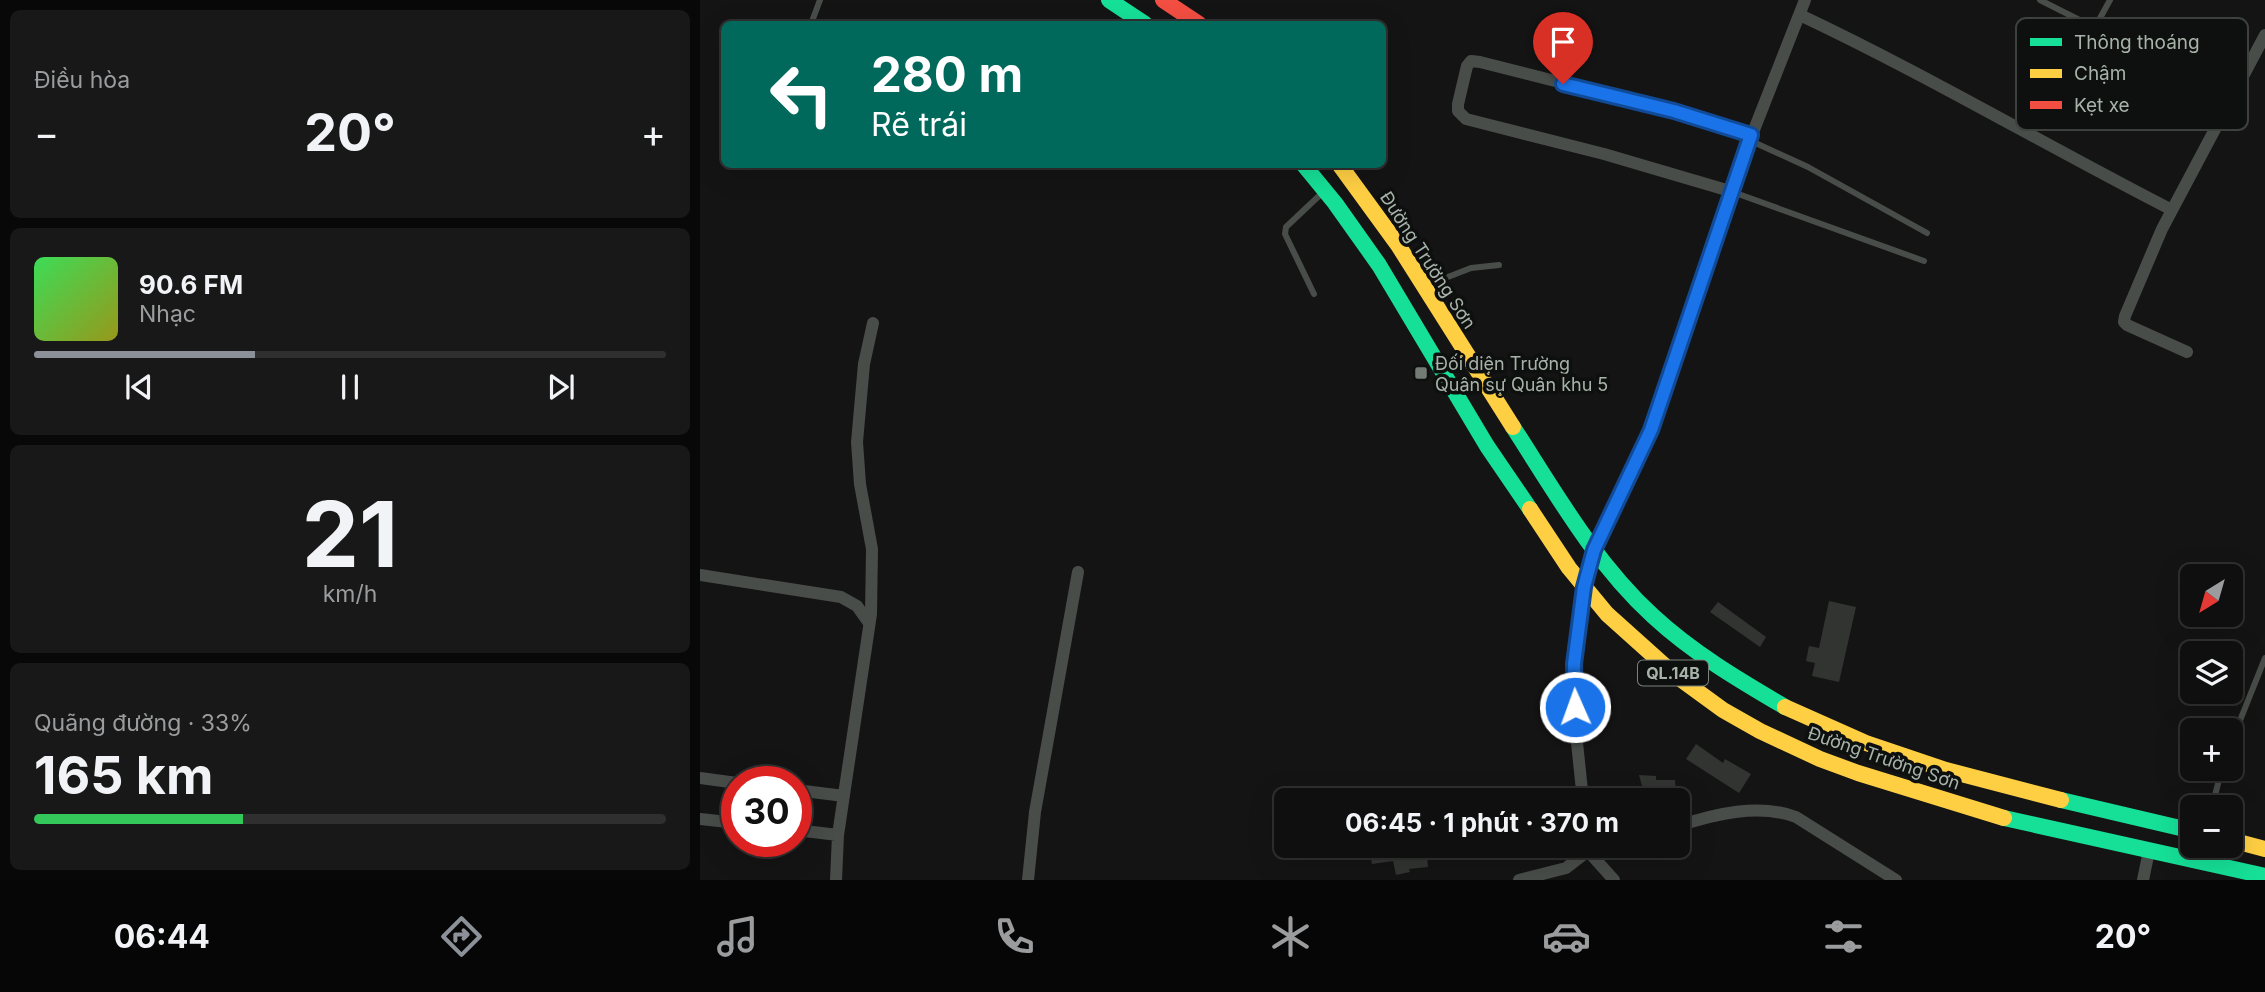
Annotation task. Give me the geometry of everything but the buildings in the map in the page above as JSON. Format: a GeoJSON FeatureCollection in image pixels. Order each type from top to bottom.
{"type":"FeatureCollection","features":[{"type":"Feature","properties":{"kind":"highway"},"geometry":{"type":"LineString","coordinates":[[1110,0],[1141,21]]}},
{"type":"Feature","properties":{"kind":"highway"},"geometry":{"type":"LineString","coordinates":[[1163,0],[1194,21]]}},
{"type":"Feature","properties":{"kind":"highway","name":"Đường Trường Sơn"},"geometry":{"type":"LineString","coordinates":[[1306,168],[1379,265],[1487,446],[1569,568],[1607,614],[1675,675],[1723,710],[1810,754],[1871,778],[1991,815],[2265,876]]}},
{"type":"Feature","properties":{"kind":"highway","name":"Đường Trường Sơn"},"geometry":{"type":"LineString","coordinates":[[1342,168],[1425,286],[1512,429],[1594,550],[1629,593],[1694,651],[1760,696],[1812,722],[1868,745],[1999,785],[2180,828]]}},
{"type":"Feature","properties":{"kind":"highway"},"geometry":{"type":"LineString","coordinates":[[2243,843],[2265,849]]}},
{"type":"Feature","properties":{"kind":"street"},"geometry":{"type":"LineString","coordinates":[[1582,788],[1576,733],[1574,664],[1584,587],[1594,550],[1651,430],[1730,191],[1805,0]]}},
{"type":"Feature","properties":{"kind":"street"},"geometry":{"type":"LineString","coordinates":[[1800,15],[1869,47],[2016,128]]}},
{"type":"Feature","properties":{"kind":"street"},"geometry":{"type":"LineString","coordinates":[[2248,67],[2265,35]]}},
{"type":"Feature","properties":{"kind":"street"},"geometry":{"type":"LineString","coordinates":[[1730,191],[1604,154],[1466,119],[1458,111],[1458,104],[1467,66],[1471,61],[1480,62],[1674,111],[1750,138]]}},
{"type":"Feature","properties":{"kind":"street"},"geometry":{"type":"LineString","coordinates":[[2020,130],[2172,211]]}},
{"type":"Feature","properties":{"kind":"street"},"geometry":{"type":"LineString","coordinates":[[2187,352],[2124,322],[2138,284],[2172,211],[2215,130]]}},
{"type":"Feature","properties":{"kind":"street"},"geometry":{"type":"LineString","coordinates":[[836,880],[838,835],[869,623],[872,549],[860,484],[857,442],[864,364],[873,323]]}},
{"type":"Feature","properties":{"kind":"street"},"geometry":{"type":"LineString","coordinates":[[1028,880],[1035,812],[1079,572]]}},
{"type":"Feature","properties":{"kind":"street"},"geometry":{"type":"LineString","coordinates":[[700,575],[841,597],[857,606],[869,623]]}},
{"type":"Feature","properties":{"kind":"street"},"geometry":{"type":"LineString","coordinates":[[700,778],[721,781]]}},
{"type":"Feature","properties":{"kind":"street"},"geometry":{"type":"LineString","coordinates":[[812,792],[844,796]]}},
{"type":"Feature","properties":{"kind":"street"},"geometry":{"type":"LineString","coordinates":[[1690,822],[1710,816],[1752,811],[1785,813],[1797,817],[1896,880]]}},
{"type":"Feature","properties":{"kind":"street"},"geometry":{"type":"LineString","coordinates":[[700,818],[721,821]]}},
{"type":"Feature","properties":{"kind":"street"},"geometry":{"type":"LineString","coordinates":[[812,832],[838,835]]}},
{"type":"Feature","properties":{"kind":"street"},"geometry":{"type":"LineString","coordinates":[[2144,880],[2148,851]]}},
{"type":"Feature","properties":{"kind":"street"},"geometry":{"type":"LineString","coordinates":[[1519,880],[1566,868],[1577,858]]}},
{"type":"Feature","properties":{"kind":"street"},"geometry":{"type":"LineString","coordinates":[[1596,858],[1614,880]]}},
{"type":"Feature","properties":{"kind":"lane"},"geometry":{"type":"LineString","coordinates":[[812,21],[820,0]]}},
{"type":"Feature","properties":{"kind":"lane"},"geometry":{"type":"LineString","coordinates":[[2040,0],[2074,18]]}},
{"type":"Feature","properties":{"kind":"lane"},"geometry":{"type":"LineString","coordinates":[[2100,18],[2110,0]]}},
{"type":"Feature","properties":{"kind":"lane"},"geometry":{"type":"LineString","coordinates":[[1750,138],[1927,233]]}},
{"type":"Feature","properties":{"kind":"lane"},"geometry":{"type":"LineString","coordinates":[[1314,294],[1285,234],[1286,227],[1325,190]]}},
{"type":"Feature","properties":{"kind":"lane"},"geometry":{"type":"LineString","coordinates":[[1730,191],[1924,261]]}},
{"type":"Feature","properties":{"kind":"lane"},"geometry":{"type":"LineString","coordinates":[[1425,286],[1471,268],[1499,265]]}},
{"type":"Feature","properties":{"kind":"lane"},"geometry":{"type":"LineString","coordinates":[[2241,718],[2265,659]]}},
{"type":"Feature","properties":{"kind":"traffic: fast"},"geometry":{"type":"LineString","coordinates":[[1109,0],[1140,21]]}},
{"type":"Feature","properties":{"kind":"traffic: fast"},"geometry":{"type":"LineString","coordinates":[[1306,168],[1379,265],[1487,446],[1530,509]]}},
{"type":"Feature","properties":{"kind":"traffic: fast"},"geometry":{"type":"LineString","coordinates":[[1513,427],[1577,526],[1632,595],[1700,654],[1785,707]]}},
{"type":"Feature","properties":{"kind":"traffic: fast"},"geometry":{"type":"LineString","coordinates":[[2061,800],[2180,828]]}},
{"type":"Feature","properties":{"kind":"traffic: fast"},"geometry":{"type":"LineString","coordinates":[[2004,818],[2265,876]]}},
{"type":"Feature","properties":{"kind":"traffic: slow"},"geometry":{"type":"LineString","coordinates":[[1342,168],[1398,245],[1513,427]]}},
{"type":"Feature","properties":{"kind":"traffic: slow"},"geometry":{"type":"LineString","coordinates":[[1530,509],[1569,568],[1607,614],[1675,675],[1723,710],[1820,759],[2004,818]]}},
{"type":"Feature","properties":{"kind":"traffic: slow"},"geometry":{"type":"LineString","coordinates":[[1785,707],[1866,743],[1946,770],[2061,800]]}},
{"type":"Feature","properties":{"kind":"traffic: slow"},"geometry":{"type":"LineString","coordinates":[[2243,843],[2265,849]]}},
{"type":"Feature","properties":{"kind":"traffic: jam"},"geometry":{"type":"LineString","coordinates":[[1163,0],[1194,21]]}},
{"type":"Feature","properties":{"kind":"place","name":"Đối diện Trường Quân sự Quân khu 5"},"geometry":{"type":"Point","coordinates":[1421,373]}},
{"type":"Feature","properties":{"kind":"route"},"geometry":{"type":"LineString","coordinates":[[1563,84],[1674,111],[1751,135],[1651,430],[1594,550],[1584,587],[1574,664],[1575,707]]}}]}
